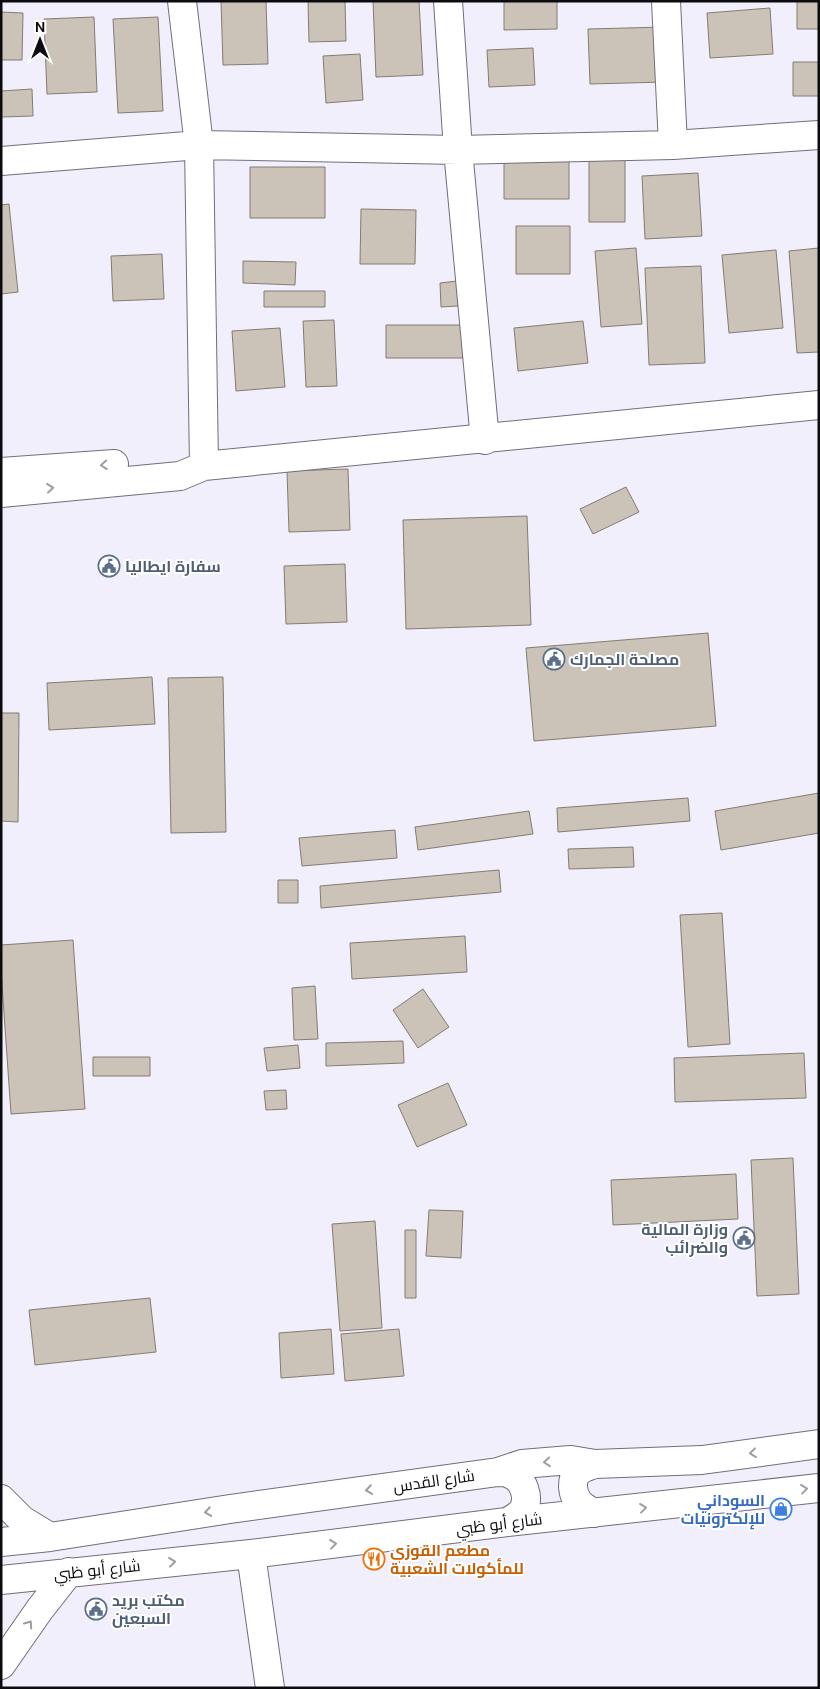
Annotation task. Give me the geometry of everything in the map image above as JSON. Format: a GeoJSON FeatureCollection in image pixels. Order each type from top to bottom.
{"type":"FeatureCollection","features":[{"type":"Feature","properties":{"kind":"street"},"geometry":{"type":"LineString","coordinates":[[182,1],[199,146],[204,466]]}},
{"type":"Feature","properties":{"kind":"street"},"geometry":{"type":"LineString","coordinates":[[448,1],[458,150],[485,440]]}},
{"type":"Feature","properties":{"kind":"street"},"geometry":{"type":"LineString","coordinates":[[666,1],[673,145]]}},
{"type":"Feature","properties":{"kind":"street"},"geometry":{"type":"LineString","coordinates":[[1,161],[199,146],[458,150],[673,145],[819,135]]}},
{"type":"Feature","properties":{"kind":"street"},"geometry":{"type":"LineString","coordinates":[[1,493],[180,476],[204,466],[819,406]]}},
{"type":"Feature","properties":{"kind":"street"},"geometry":{"type":"LineString","coordinates":[[1,472],[182,459],[204,466]]}},
{"type":"Feature","properties":{"kind":"street","name":"شارع القدس"},"geometry":{"type":"LineString","coordinates":[[50,1537],[230,1509],[498,1472],[522,1464],[571,1460],[595,1464],[702,1460],[819,1444]]}},
{"type":"Feature","properties":{"kind":"street"},"geometry":{"type":"LineString","coordinates":[[594,1513],[582,1506],[574,1497],[573,1485],[574,1475],[582,1468],[595,1464]]}},
{"type":"Feature","properties":{"kind":"street"},"geometry":{"type":"LineString","coordinates":[[498,1472],[510,1473],[518,1479],[524,1488],[526,1497],[524,1509],[518,1516],[507,1522]]}},
{"type":"Feature","properties":{"kind":"street","name":"شارع أبو ظبي"},"geometry":{"type":"LineString","coordinates":[[1,1580],[252,1554],[507,1522],[819,1488]]}},
{"type":"Feature","properties":{"kind":"street"},"geometry":{"type":"LineString","coordinates":[[1,1499],[22,1520],[50,1537]]}},
{"type":"Feature","properties":{"kind":"street"},"geometry":{"type":"LineString","coordinates":[[1,1542],[50,1537]]}},
{"type":"Feature","properties":{"kind":"street"},"geometry":{"type":"LineString","coordinates":[[252,1554],[270,1688]]}},
{"type":"Feature","properties":{"kind":"street"},"geometry":{"type":"LineString","coordinates":[[1,1665],[40,1609],[70,1572]]}},
{"type":"Feature","properties":{"kind":"building"},"geometry":{"type":"Polygon","coordinates":[[[221,1],[266,1],[268,64],[223,65],[221,1]]]}},
{"type":"Feature","properties":{"kind":"building"},"geometry":{"type":"Polygon","coordinates":[[[308,1],[345,1],[346,41],[309,42],[308,1]]]}},
{"type":"Feature","properties":{"kind":"building"},"geometry":{"type":"Polygon","coordinates":[[[373,1],[419,1],[423,75],[376,77],[373,1]]]}},
{"type":"Feature","properties":{"kind":"building"},"geometry":{"type":"Polygon","coordinates":[[[504,1],[557,1],[557,29],[504,30],[504,1]]]}},
{"type":"Feature","properties":{"kind":"building"},"geometry":{"type":"Polygon","coordinates":[[[797,1],[819,1],[819,29],[797,29],[797,1]]]}},
{"type":"Feature","properties":{"kind":"building"},"geometry":{"type":"Polygon","coordinates":[[[770,8],[773,54],[710,58],[707,13],[770,8]]]}},
{"type":"Feature","properties":{"kind":"building"},"geometry":{"type":"Polygon","coordinates":[[[1,12],[23,13],[22,60],[1,60],[1,12]]]}},
{"type":"Feature","properties":{"kind":"building"},"geometry":{"type":"Polygon","coordinates":[[[94,17],[97,92],[47,94],[44,19],[94,17]]]}},
{"type":"Feature","properties":{"kind":"building"},"geometry":{"type":"Polygon","coordinates":[[[158,17],[163,111],[118,113],[113,19],[158,17]]]}},
{"type":"Feature","properties":{"kind":"building"},"geometry":{"type":"Polygon","coordinates":[[[664,27],[666,82],[590,84],[588,29],[664,27]]]}},
{"type":"Feature","properties":{"kind":"building"},"geometry":{"type":"Polygon","coordinates":[[[533,48],[535,85],[489,87],[487,50],[533,48]]]}},
{"type":"Feature","properties":{"kind":"building"},"geometry":{"type":"Polygon","coordinates":[[[360,54],[363,100],[326,103],[323,56],[360,54]]]}},
{"type":"Feature","properties":{"kind":"building"},"geometry":{"type":"Polygon","coordinates":[[[793,62],[819,62],[819,96],[793,96],[793,62]]]}},
{"type":"Feature","properties":{"kind":"building"},"geometry":{"type":"Polygon","coordinates":[[[32,89],[33,116],[1,117],[1,91],[32,89]]]}},
{"type":"Feature","properties":{"kind":"building"},"geometry":{"type":"Polygon","coordinates":[[[504,152],[569,152],[569,199],[504,199],[504,152]]]}},
{"type":"Feature","properties":{"kind":"building"},"geometry":{"type":"Polygon","coordinates":[[[589,158],[625,158],[625,222],[589,222],[589,158]]]}},
{"type":"Feature","properties":{"kind":"building"},"geometry":{"type":"Polygon","coordinates":[[[250,167],[325,167],[325,218],[250,218],[250,167]]]}},
{"type":"Feature","properties":{"kind":"building"},"geometry":{"type":"Polygon","coordinates":[[[698,173],[702,236],[645,239],[642,176],[698,173]]]}},
{"type":"Feature","properties":{"kind":"building"},"geometry":{"type":"Polygon","coordinates":[[[9,204],[18,292],[1,294],[1,205],[9,204]]]}},
{"type":"Feature","properties":{"kind":"building"},"geometry":{"type":"Polygon","coordinates":[[[361,209],[416,210],[415,264],[360,264],[361,209]]]}},
{"type":"Feature","properties":{"kind":"building"},"geometry":{"type":"Polygon","coordinates":[[[516,226],[570,226],[570,274],[516,274],[516,226]]]}},
{"type":"Feature","properties":{"kind":"building"},"geometry":{"type":"Polygon","coordinates":[[[636,248],[642,324],[601,327],[595,251],[636,248]]]}},
{"type":"Feature","properties":{"kind":"building"},"geometry":{"type":"Polygon","coordinates":[[[819,248],[819,352],[797,353],[789,251],[819,248]]]}},
{"type":"Feature","properties":{"kind":"building"},"geometry":{"type":"Polygon","coordinates":[[[776,250],[783,328],[729,333],[722,255],[776,250]]]}},
{"type":"Feature","properties":{"kind":"building"},"geometry":{"type":"Polygon","coordinates":[[[162,254],[164,299],[113,301],[111,256],[162,254]]]}},
{"type":"Feature","properties":{"kind":"building"},"geometry":{"type":"Polygon","coordinates":[[[243,261],[296,262],[295,285],[243,283],[243,261]]]}},
{"type":"Feature","properties":{"kind":"building"},"geometry":{"type":"Polygon","coordinates":[[[701,266],[705,363],[649,365],[645,268],[701,266]]]}},
{"type":"Feature","properties":{"kind":"building"},"geometry":{"type":"Polygon","coordinates":[[[457,281],[458,306],[441,307],[440,283],[457,281]]]}},
{"type":"Feature","properties":{"kind":"building"},"geometry":{"type":"Polygon","coordinates":[[[264,291],[325,291],[325,307],[264,307],[264,291]]]}},
{"type":"Feature","properties":{"kind":"building"},"geometry":{"type":"Polygon","coordinates":[[[334,320],[337,386],[306,387],[303,321],[334,320]]]}},
{"type":"Feature","properties":{"kind":"building"},"geometry":{"type":"Polygon","coordinates":[[[583,321],[588,363],[518,371],[514,328],[583,321]]]}},
{"type":"Feature","properties":{"kind":"building"},"geometry":{"type":"Polygon","coordinates":[[[386,325],[465,325],[465,358],[386,358],[386,325]]]}},
{"type":"Feature","properties":{"kind":"building"},"geometry":{"type":"Polygon","coordinates":[[[280,328],[285,387],[236,391],[232,331],[280,328]]]}},
{"type":"Feature","properties":{"kind":"building"},"geometry":{"type":"Polygon","coordinates":[[[348,469],[350,530],[289,532],[287,471],[348,469]]]}},
{"type":"Feature","properties":{"kind":"building"},"geometry":{"type":"Polygon","coordinates":[[[626,487],[639,512],[593,534],[580,509],[626,487]]]}},
{"type":"Feature","properties":{"kind":"building"},"geometry":{"type":"Polygon","coordinates":[[[527,516],[531,625],[406,629],[403,520],[527,516]]]}},
{"type":"Feature","properties":{"kind":"building"},"geometry":{"type":"Polygon","coordinates":[[[345,564],[347,622],[286,624],[284,566],[345,564]]]}},
{"type":"Feature","properties":{"kind":"building"},"geometry":{"type":"Polygon","coordinates":[[[708,633],[716,726],[534,741],[526,648],[708,633]]]}},
{"type":"Feature","properties":{"kind":"building"},"geometry":{"type":"Polygon","coordinates":[[[152,677],[155,724],[49,730],[47,683],[152,677]]]}},
{"type":"Feature","properties":{"kind":"building"},"geometry":{"type":"Polygon","coordinates":[[[223,677],[226,832],[171,833],[168,678],[223,677]]]}},
{"type":"Feature","properties":{"kind":"building"},"geometry":{"type":"Polygon","coordinates":[[[1,713],[19,713],[18,822],[1,821],[1,713]]]}},
{"type":"Feature","properties":{"kind":"building"},"geometry":{"type":"Polygon","coordinates":[[[819,793],[819,833],[721,850],[715,811],[819,793]]]}},
{"type":"Feature","properties":{"kind":"building"},"geometry":{"type":"Polygon","coordinates":[[[688,798],[690,821],[558,832],[557,808],[688,798]]]}},
{"type":"Feature","properties":{"kind":"building"},"geometry":{"type":"Polygon","coordinates":[[[529,811],[533,834],[418,850],[415,827],[529,811]]]}},
{"type":"Feature","properties":{"kind":"building"},"geometry":{"type":"Polygon","coordinates":[[[395,830],[397,858],[302,866],[299,838],[395,830]]]}},
{"type":"Feature","properties":{"kind":"building"},"geometry":{"type":"Polygon","coordinates":[[[633,847],[634,867],[569,869],[568,849],[633,847]]]}},
{"type":"Feature","properties":{"kind":"building"},"geometry":{"type":"Polygon","coordinates":[[[499,870],[501,892],[321,908],[320,886],[499,870]]]}},
{"type":"Feature","properties":{"kind":"building"},"geometry":{"type":"Polygon","coordinates":[[[278,880],[298,880],[298,903],[278,903],[278,880]]]}},
{"type":"Feature","properties":{"kind":"building"},"geometry":{"type":"Polygon","coordinates":[[[722,913],[730,1044],[688,1047],[680,915],[722,913]]]}},
{"type":"Feature","properties":{"kind":"building"},"geometry":{"type":"Polygon","coordinates":[[[465,936],[467,972],[352,979],[350,943],[465,936]]]}},
{"type":"Feature","properties":{"kind":"building"},"geometry":{"type":"Polygon","coordinates":[[[73,940],[85,1109],[11,1114],[1,945],[73,940]]]}},
{"type":"Feature","properties":{"kind":"building"},"geometry":{"type":"Polygon","coordinates":[[[315,986],[318,1039],[294,1040],[292,988],[315,986]]]}},
{"type":"Feature","properties":{"kind":"building"},"geometry":{"type":"Polygon","coordinates":[[[423,989],[449,1027],[418,1048],[393,1010],[423,989]]]}},
{"type":"Feature","properties":{"kind":"building"},"geometry":{"type":"Polygon","coordinates":[[[403,1041],[404,1063],[326,1066],[326,1043],[403,1041]]]}},
{"type":"Feature","properties":{"kind":"building"},"geometry":{"type":"Polygon","coordinates":[[[298,1045],[300,1068],[267,1071],[264,1048],[298,1045]]]}},
{"type":"Feature","properties":{"kind":"building"},"geometry":{"type":"Polygon","coordinates":[[[804,1053],[806,1098],[675,1102],[674,1058],[804,1053]]]}},
{"type":"Feature","properties":{"kind":"building"},"geometry":{"type":"Polygon","coordinates":[[[93,1057],[150,1057],[150,1076],[93,1076],[93,1057]]]}},
{"type":"Feature","properties":{"kind":"building"},"geometry":{"type":"Polygon","coordinates":[[[448,1083],[467,1125],[417,1147],[398,1105],[448,1083]]]}},
{"type":"Feature","properties":{"kind":"building"},"geometry":{"type":"Polygon","coordinates":[[[286,1090],[287,1109],[266,1110],[264,1091],[286,1090]]]}},
{"type":"Feature","properties":{"kind":"building"},"geometry":{"type":"Polygon","coordinates":[[[793,1158],[799,1294],[757,1296],[751,1160],[793,1158]]]}},
{"type":"Feature","properties":{"kind":"building"},"geometry":{"type":"Polygon","coordinates":[[[736,1174],[738,1219],[613,1225],[611,1180],[736,1174]]]}},
{"type":"Feature","properties":{"kind":"building"},"geometry":{"type":"Polygon","coordinates":[[[429,1210],[463,1211],[461,1258],[426,1256],[429,1210]]]}},
{"type":"Feature","properties":{"kind":"building"},"geometry":{"type":"Polygon","coordinates":[[[375,1221],[382,1328],[340,1331],[332,1224],[375,1221]]]}},
{"type":"Feature","properties":{"kind":"building"},"geometry":{"type":"Polygon","coordinates":[[[405,1230],[416,1230],[416,1298],[405,1298],[405,1230]]]}},
{"type":"Feature","properties":{"kind":"building"},"geometry":{"type":"Polygon","coordinates":[[[150,1298],[156,1352],[35,1365],[29,1310],[150,1298]]]}},
{"type":"Feature","properties":{"kind":"building"},"geometry":{"type":"Polygon","coordinates":[[[331,1329],[334,1374],[281,1378],[279,1333],[331,1329]]]}},
{"type":"Feature","properties":{"kind":"building"},"geometry":{"type":"Polygon","coordinates":[[[399,1329],[404,1376],[345,1381],[341,1334],[399,1329]]]}},
{"type":"Feature","properties":{"kind":"place","name":"سفارة ايطاليا"},"geometry":{"type":"Point","coordinates":[109,566]}},
{"type":"Feature","properties":{"kind":"place","name":"مصلحة الجمارك"},"geometry":{"type":"Point","coordinates":[554,659]}},
{"type":"Feature","properties":{"kind":"place","name":"وزارة المالية والضرائب"},"geometry":{"type":"Point","coordinates":[744,1238]}},
{"type":"Feature","properties":{"kind":"place","name":"السوداني للإلكترونيات"},"geometry":{"type":"Point","coordinates":[781,1509]}},
{"type":"Feature","properties":{"kind":"place","name":"مطعم القوزي للمأكولات الشعبية"},"geometry":{"type":"Point","coordinates":[374,1559]}},
{"type":"Feature","properties":{"kind":"place","name":"مكتب بريد السبعين"},"geometry":{"type":"Point","coordinates":[96,1609]}}]}
